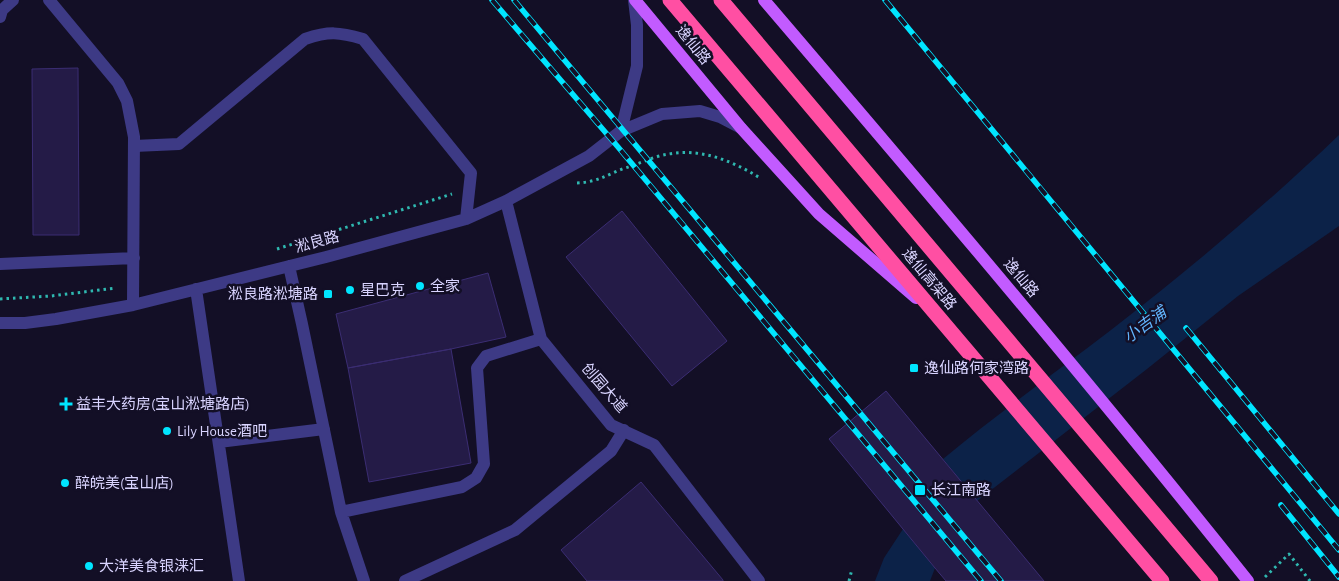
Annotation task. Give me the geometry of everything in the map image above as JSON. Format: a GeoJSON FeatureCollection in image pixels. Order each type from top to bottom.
{"type":"FeatureCollection","features":[{"type":"Feature","properties":{"kind":"highway","name":"逸仙高架路"},"geometry":{"type":"LineString","coordinates":[[671,0],[1162,581]]}},
{"type":"Feature","properties":{"kind":"highway","name":"逸仙高架路"},"geometry":{"type":"LineString","coordinates":[[721,0],[1211,581]]}},
{"type":"Feature","properties":{"kind":"main road","name":"逸仙路"},"geometry":{"type":"LineString","coordinates":[[635,0],[741,128],[819,214],[917,299]]}},
{"type":"Feature","properties":{"kind":"main road","name":"逸仙路"},"geometry":{"type":"LineString","coordinates":[[671,0],[781,129],[917,299],[981,366],[1067,468],[1153,581]]}},
{"type":"Feature","properties":{"kind":"main road","name":"逸仙路"},"geometry":{"type":"LineString","coordinates":[[764,0],[929,192],[1126,429],[1248,581]]}},
{"type":"Feature","properties":{"kind":"street"},"geometry":{"type":"LineString","coordinates":[[0,17],[2,10],[13,0]]}},
{"type":"Feature","properties":{"kind":"street"},"geometry":{"type":"LineString","coordinates":[[49,0],[118,83],[127,102],[134,138],[133,305]]}},
{"type":"Feature","properties":{"kind":"street"},"geometry":{"type":"LineString","coordinates":[[621,131],[637,66],[635,0]]}},
{"type":"Feature","properties":{"kind":"street"},"geometry":{"type":"LineString","coordinates":[[134,146],[179,144],[305,39],[321,34],[341,32],[363,39],[471,173],[466,219]]}},
{"type":"Feature","properties":{"kind":"street","name":"淞良路"},"geometry":{"type":"LineString","coordinates":[[0,323],[56,318],[133,305],[466,219],[506,201],[589,156],[621,131],[662,114],[700,111],[720,117],[741,128]]}},
{"type":"Feature","properties":{"kind":"street","name":"创园大道"},"geometry":{"type":"LineString","coordinates":[[506,201],[541,339],[612,425],[654,445],[759,581]]}},
{"type":"Feature","properties":{"kind":"street"},"geometry":{"type":"LineString","coordinates":[[0,264],[134,258]]}},
{"type":"Feature","properties":{"kind":"street"},"geometry":{"type":"LineString","coordinates":[[289,266],[341,512],[364,581]]}},
{"type":"Feature","properties":{"kind":"street"},"geometry":{"type":"LineString","coordinates":[[196,289],[239,581]]}},
{"type":"Feature","properties":{"kind":"street"},"geometry":{"type":"LineString","coordinates":[[341,512],[462,487],[476,478],[484,464],[477,368],[486,356],[541,339]]}},
{"type":"Feature","properties":{"kind":"street"},"geometry":{"type":"LineString","coordinates":[[218,442],[324,429]]}},
{"type":"Feature","properties":{"kind":"street"},"geometry":{"type":"LineString","coordinates":[[405,581],[515,530],[612,451],[624,430]]}},
{"type":"Feature","properties":{"kind":"path"},"geometry":{"type":"LineString","coordinates":[[574,183],[592,182],[623,169],[669,154],[705,154],[742,166],[765,181]]}},
{"type":"Feature","properties":{"kind":"path"},"geometry":{"type":"LineString","coordinates":[[272,250],[456,193]]}},
{"type":"Feature","properties":{"kind":"path"},"geometry":{"type":"LineString","coordinates":[[0,299],[51,296],[133,286]]}},
{"type":"Feature","properties":{"kind":"path"},"geometry":{"type":"LineString","coordinates":[[1261,581],[1289,554],[1310,581]]}},
{"type":"Feature","properties":{"kind":"path"},"geometry":{"type":"LineString","coordinates":[[849,581],[852,569]]}},
{"type":"Feature","properties":{"kind":"water","name":"小吉浦"},"geometry":{"type":"Polygon","coordinates":[[[1339,135],[1339,226],[1238,296],[977,501],[943,459],[1170,284],[1256,211],[1339,135]]]}},
{"type":"Feature","properties":{"kind":"water"},"geometry":{"type":"Polygon","coordinates":[[[903,529],[935,568],[930,581],[875,581],[884,558],[903,529]]]}},
{"type":"Feature","properties":{"kind":"building"},"geometry":{"type":"Polygon","coordinates":[[[78,68],[79,235],[33,235],[32,69],[78,68]]]}},
{"type":"Feature","properties":{"kind":"building"},"geometry":{"type":"Polygon","coordinates":[[[622,211],[727,341],[672,386],[566,257],[622,211]]]}},
{"type":"Feature","properties":{"kind":"building"},"geometry":{"type":"Polygon","coordinates":[[[488,273],[506,337],[348,368],[336,314],[488,273]]]}},
{"type":"Feature","properties":{"kind":"building"},"geometry":{"type":"Polygon","coordinates":[[[451,349],[471,463],[369,482],[348,368],[451,349]]]}},
{"type":"Feature","properties":{"kind":"building","name":"长江南路"},"geometry":{"type":"Polygon","coordinates":[[[886,391],[1044,581],[946,581],[935,568],[829,439],[886,391]]]}},
{"type":"Feature","properties":{"kind":"building"},"geometry":{"type":"Polygon","coordinates":[[[641,482],[723,581],[587,581],[561,550],[641,482]]]}},
{"type":"Feature","properties":{"kind":"railway"},"geometry":{"type":"LineString","coordinates":[[492,0],[618,147],[981,581]]}},
{"type":"Feature","properties":{"kind":"railway"},"geometry":{"type":"LineString","coordinates":[[514,0],[1001,581]]}},
{"type":"Feature","properties":{"kind":"railway"},"geometry":{"type":"LineString","coordinates":[[885,0],[1339,550]]}},
{"type":"Feature","properties":{"kind":"railway"},"geometry":{"type":"LineString","coordinates":[[1186,328],[1339,514]]}},
{"type":"Feature","properties":{"kind":"railway"},"geometry":{"type":"LineString","coordinates":[[1281,505],[1339,577]]}},
{"type":"Feature","properties":{"kind":"place","name":"全家"},"geometry":{"type":"Point","coordinates":[420,286]}},
{"type":"Feature","properties":{"kind":"place","name":"星巴克"},"geometry":{"type":"Point","coordinates":[350,290]}},
{"type":"Feature","properties":{"kind":"place","name":"淞良路淞塘路"},"geometry":{"type":"Point","coordinates":[328,294]}},
{"type":"Feature","properties":{"kind":"place","name":"逸仙路何家湾路"},"geometry":{"type":"Point","coordinates":[914,368]}},
{"type":"Feature","properties":{"kind":"place","name":"益丰大药房(宝山淞塘路店)"},"geometry":{"type":"Point","coordinates":[66,404]}},
{"type":"Feature","properties":{"kind":"place","name":"Lily House酒吧"},"geometry":{"type":"Point","coordinates":[167,431]}},
{"type":"Feature","properties":{"kind":"place","name":"醉皖美(宝山店)"},"geometry":{"type":"Point","coordinates":[65,483]}},
{"type":"Feature","properties":{"kind":"place","name":"长江南路"},"geometry":{"type":"Point","coordinates":[920,490]}},
{"type":"Feature","properties":{"kind":"place","name":"大洋美食银涞汇"},"geometry":{"type":"Point","coordinates":[89,566]}}]}
